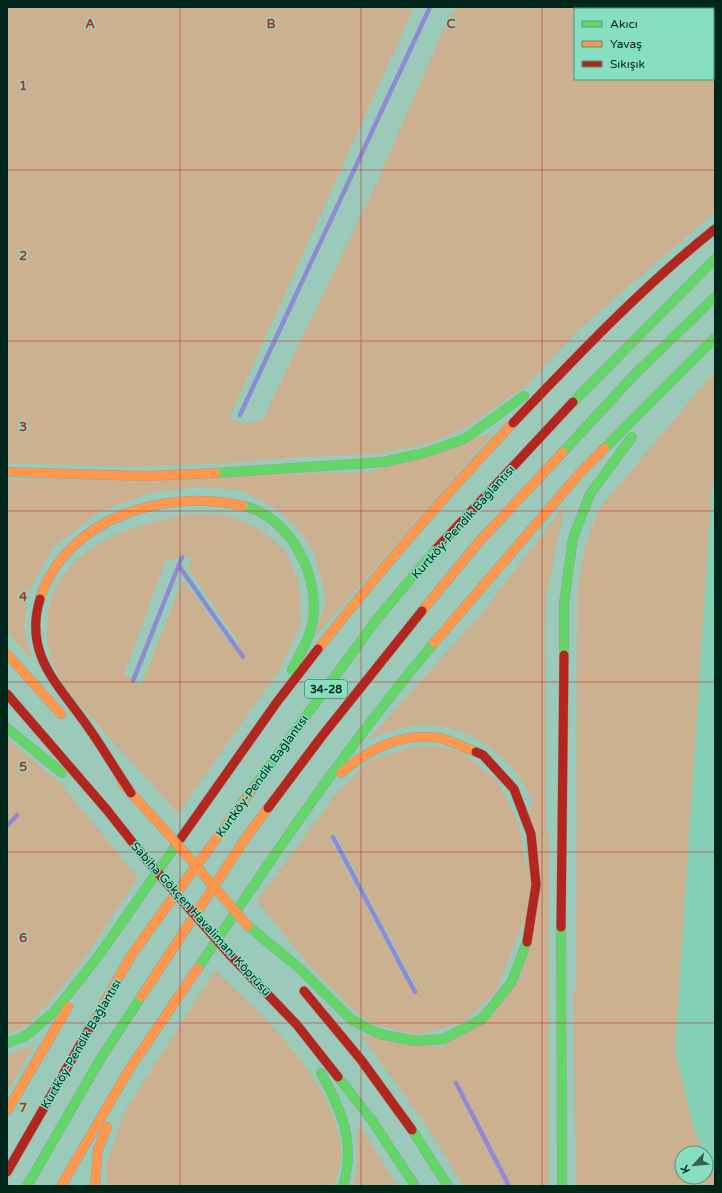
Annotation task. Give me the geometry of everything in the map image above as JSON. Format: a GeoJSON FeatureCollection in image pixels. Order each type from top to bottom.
{"type":"FeatureCollection","features":[{"type":"Feature","properties":{"kind":"highway"},"geometry":{"type":"LineString","coordinates":[[7,1043],[27,1035],[54,1012],[97,958],[278,702],[378,574],[484,453],[576,357],[676,260],[715,229]]}},
{"type":"Feature","properties":{"kind":"highway","name":"Kurtköy-Pendik Bağlantısı"},"geometry":{"type":"LineString","coordinates":[[7,1172],[132,954],[377,619],[451,532],[599,375],[715,260]]}},
{"type":"Feature","properties":{"kind":"highway","name":"Kurtköy-Pendik Bağlantısı"},"geometry":{"type":"LineString","coordinates":[[27,1186],[101,1058],[244,839],[322,736],[401,636],[477,544],[636,373],[715,297]]}},
{"type":"Feature","properties":{"kind":"highway"},"geometry":{"type":"LineString","coordinates":[[62,1186],[130,1068],[309,803],[396,688],[575,479],[715,338]]}},
{"type":"Feature","properties":{"kind":"highway"},"geometry":{"type":"LineString","coordinates":[[7,472],[146,476],[264,471],[384,462],[424,453],[464,439],[518,401],[576,357]]}},
{"type":"Feature","properties":{"kind":"highway"},"geometry":{"type":"LineString","coordinates":[[562,1186],[560,948],[564,603],[573,538],[590,494],[680,373]]}},
{"type":"Feature","properties":{"kind":"highway"},"geometry":{"type":"LineString","coordinates":[[131,793],[81,717],[55,686],[43,664],[36,638],[35,617],[49,574],[81,539],[99,526],[145,507],[172,501],[200,499],[230,500],[256,510],[276,521],[291,536],[304,558],[312,592],[314,612],[312,628],[278,702]]}},
{"type":"Feature","properties":{"kind":"highway"},"geometry":{"type":"LineString","coordinates":[[7,654],[69,724]]}},
{"type":"Feature","properties":{"kind":"highway"},"geometry":{"type":"LineString","coordinates":[[7,694],[107,810]]}},
{"type":"Feature","properties":{"kind":"highway"},"geometry":{"type":"LineString","coordinates":[[7,728],[107,810]]}},
{"type":"Feature","properties":{"kind":"highway"},"geometry":{"type":"LineString","coordinates":[[248,926],[304,972],[346,1016],[369,1030],[398,1039],[421,1041],[443,1039],[465,1030],[486,1016],[502,997],[514,974],[526,945],[534,914],[537,880],[532,838],[526,812],[513,788],[499,768],[474,748],[448,739],[423,735],[400,738],[378,747],[352,763],[309,803]]}},
{"type":"Feature","properties":{"kind":"highway"},"geometry":{"type":"LineString","coordinates":[[90,747],[285,968]]}},
{"type":"Feature","properties":{"kind":"highway","name":"Sabiha Gökçen Havalimanı Köprüsü"},"geometry":{"type":"LineString","coordinates":[[107,810],[144,856],[230,954],[297,1025]]}},
{"type":"Feature","properties":{"kind":"highway"},"geometry":{"type":"LineString","coordinates":[[7,1111],[97,958]]}},
{"type":"Feature","properties":{"kind":"highway"},"geometry":{"type":"LineString","coordinates":[[300,987],[379,1084],[434,1162],[448,1186]]}},
{"type":"Feature","properties":{"kind":"highway"},"geometry":{"type":"LineString","coordinates":[[297,1025],[338,1104],[349,1136],[347,1175],[343,1186]]}},
{"type":"Feature","properties":{"kind":"highway"},"geometry":{"type":"LineString","coordinates":[[297,1025],[371,1119],[415,1186]]}},
{"type":"Feature","properties":{"kind":"highway"},"geometry":{"type":"LineString","coordinates":[[95,1186],[98,1149],[130,1068]]}},
{"type":"Feature","properties":{"kind":"shaded area"},"geometry":{"type":"Polygon","coordinates":[[[7,7],[414,7],[229,418],[245,424],[263,419],[377,182],[449,17],[458,7],[715,7],[715,212],[578,330],[528,384],[469,426],[427,444],[378,454],[136,467],[7,463],[7,7]]]}},
{"type":"Feature","properties":{"kind":"shaded area"},"geometry":{"type":"Polygon","coordinates":[[[715,371],[715,482],[712,486],[675,1051],[695,1133],[702,1145],[674,1145],[674,1185],[714,1185],[714,1169],[715,1186],[576,1186],[573,993],[576,987],[577,591],[585,547],[599,509],[715,371]]]}},
{"type":"Feature","properties":{"kind":"shaded area"},"geometry":{"type":"Polygon","coordinates":[[[494,432],[315,637],[326,602],[314,552],[298,529],[277,509],[240,490],[198,487],[154,492],[99,512],[54,546],[28,593],[24,629],[32,660],[7,632],[7,480],[369,472],[494,432]]]}},
{"type":"Feature","properties":{"kind":"shaded area"},"geometry":{"type":"Polygon","coordinates":[[[715,482],[715,1171],[714,1145],[701,1145],[695,1133],[674,1046],[712,486],[715,482]]]}},
{"type":"Feature","properties":{"kind":"shaded area"},"geometry":{"type":"Polygon","coordinates":[[[565,505],[546,598],[545,629],[546,831],[549,833],[549,1186],[463,1186],[428,1128],[362,1036],[442,1048],[521,978],[530,805],[533,801],[520,778],[509,764],[487,745],[461,731],[433,725],[418,725],[405,727],[368,740],[481,614],[565,505]]]}},
{"type":"Feature","properties":{"kind":"shaded area"},"geometry":{"type":"Polygon","coordinates":[[[192,514],[222,515],[243,521],[264,532],[287,554],[299,583],[301,623],[280,669],[178,814],[70,693],[54,666],[49,653],[47,636],[48,616],[54,592],[66,572],[82,556],[101,542],[123,532],[169,518],[192,514]],[[193,557],[166,560],[124,674],[141,686],[183,580],[232,647],[239,643],[188,568],[193,557]]]}},
{"type":"Feature","properties":{"kind":"shaded area"},"geometry":{"type":"Polygon","coordinates":[[[7,738],[61,784],[138,878],[81,963],[47,1005],[25,1027],[7,1034],[7,738]]]}},
{"type":"Feature","properties":{"kind":"shaded area"},"geometry":{"type":"Polygon","coordinates":[[[439,746],[463,753],[497,781],[519,823],[528,883],[524,920],[496,991],[465,1022],[418,1035],[373,1024],[353,1010],[308,964],[257,901],[336,794],[369,761],[411,747],[439,746]],[[335,833],[331,841],[413,993],[418,990],[335,833]]]}},
{"type":"Feature","properties":{"kind":"shaded area"},"geometry":{"type":"Polygon","coordinates":[[[215,970],[254,1008],[294,1052],[312,1076],[326,1101],[336,1127],[341,1153],[340,1165],[334,1186],[107,1186],[106,1166],[124,1113],[215,970]]]}},
{"type":"Feature","properties":{"kind":"shaded area"},"geometry":{"type":"Polygon","coordinates":[[[35,1044],[7,1093],[7,1055],[35,1044]]]}},
{"type":"Feature","properties":{"kind":"shaded area"},"geometry":{"type":"Polygon","coordinates":[[[358,1123],[398,1186],[354,1186],[357,1161],[358,1123]]]}},
{"type":"Feature","properties":{"kind":"waterway"},"geometry":{"type":"LineString","coordinates":[[240,415],[430,7]]}},
{"type":"Feature","properties":{"kind":"waterway"},"geometry":{"type":"LineString","coordinates":[[133,681],[182,557]]}},
{"type":"Feature","properties":{"kind":"waterway"},"geometry":{"type":"LineString","coordinates":[[179,566],[243,657]]}},
{"type":"Feature","properties":{"kind":"waterway"},"geometry":{"type":"LineString","coordinates":[[7,826],[17,815]]}},
{"type":"Feature","properties":{"kind":"waterway"},"geometry":{"type":"LineString","coordinates":[[333,837],[415,992]]}},
{"type":"Feature","properties":{"kind":"waterway"},"geometry":{"type":"LineString","coordinates":[[456,1083],[509,1186]]}},
{"type":"Feature","properties":{"kind":"traffic: fast"},"geometry":{"type":"LineString","coordinates":[[573,402],[715,259]]}},
{"type":"Feature","properties":{"kind":"traffic: fast"},"geometry":{"type":"LineString","coordinates":[[563,452],[636,373],[715,297]]}},
{"type":"Feature","properties":{"kind":"traffic: fast"},"geometry":{"type":"LineString","coordinates":[[605,448],[715,338]]}},
{"type":"Feature","properties":{"kind":"traffic: fast"},"geometry":{"type":"LineString","coordinates":[[216,473],[384,462],[424,453],[464,439],[524,396]]}},
{"type":"Feature","properties":{"kind":"traffic: fast"},"geometry":{"type":"LineString","coordinates":[[564,655],[564,603],[573,538],[590,494],[632,437]]}},
{"type":"Feature","properties":{"kind":"traffic: fast"},"geometry":{"type":"LineString","coordinates":[[243,506],[260,512],[275,522],[289,536],[299,552],[307,570],[312,588],[314,607],[312,625],[311,631],[292,670]]}},
{"type":"Feature","properties":{"kind":"traffic: fast"},"geometry":{"type":"LineString","coordinates":[[254,787],[377,619],[437,548]]}},
{"type":"Feature","properties":{"kind":"traffic: fast"},"geometry":{"type":"LineString","coordinates":[[198,968],[254,884],[341,762],[371,721],[434,643]]}},
{"type":"Feature","properties":{"kind":"traffic: fast"},"geometry":{"type":"LineString","coordinates":[[7,728],[62,773]]}},
{"type":"Feature","properties":{"kind":"traffic: fast"},"geometry":{"type":"LineString","coordinates":[[7,1043],[27,1035],[54,1012],[97,958],[181,838]]}},
{"type":"Feature","properties":{"kind":"traffic: fast"},"geometry":{"type":"LineString","coordinates":[[248,926],[298,967],[352,1020],[379,1034],[416,1041],[443,1039],[482,1019],[511,983],[527,942]]}},
{"type":"Feature","properties":{"kind":"traffic: fast"},"geometry":{"type":"LineString","coordinates":[[561,927],[562,1186]]}},
{"type":"Feature","properties":{"kind":"traffic: fast"},"geometry":{"type":"LineString","coordinates":[[27,1186],[101,1058],[141,997]]}},
{"type":"Feature","properties":{"kind":"traffic: fast"},"geometry":{"type":"LineString","coordinates":[[321,1073],[335,1100],[345,1127],[348,1155],[347,1170],[343,1186]]}},
{"type":"Feature","properties":{"kind":"traffic: fast"},"geometry":{"type":"LineString","coordinates":[[338,1077],[371,1119],[415,1186]]}},
{"type":"Feature","properties":{"kind":"traffic: fast"},"geometry":{"type":"LineString","coordinates":[[412,1130],[448,1186]]}},
{"type":"Feature","properties":{"kind":"traffic: slow"},"geometry":{"type":"LineString","coordinates":[[318,649],[413,534],[513,423]]}},
{"type":"Feature","properties":{"kind":"traffic: slow"},"geometry":{"type":"LineString","coordinates":[[434,643],[580,473],[605,448]]}},
{"type":"Feature","properties":{"kind":"traffic: slow"},"geometry":{"type":"LineString","coordinates":[[422,611],[477,544],[563,452]]}},
{"type":"Feature","properties":{"kind":"traffic: slow"},"geometry":{"type":"LineString","coordinates":[[7,472],[145,476],[216,473]]}},
{"type":"Feature","properties":{"kind":"traffic: slow"},"geometry":{"type":"LineString","coordinates":[[40,599],[53,571],[72,547],[95,529],[122,515],[152,506],[182,501],[213,501],[243,506]]}},
{"type":"Feature","properties":{"kind":"traffic: slow"},"geometry":{"type":"LineString","coordinates":[[7,654],[61,714]]}},
{"type":"Feature","properties":{"kind":"traffic: slow"},"geometry":{"type":"LineString","coordinates":[[341,773],[374,750],[399,740],[425,737],[439,738],[453,742],[476,752]]}},
{"type":"Feature","properties":{"kind":"traffic: slow"},"geometry":{"type":"LineString","coordinates":[[122,783],[163,828]]}},
{"type":"Feature","properties":{"kind":"traffic: slow"},"geometry":{"type":"LineString","coordinates":[[91,1026],[132,954],[254,787]]}},
{"type":"Feature","properties":{"kind":"traffic: slow"},"geometry":{"type":"LineString","coordinates":[[141,997],[245,839],[268,808]]}},
{"type":"Feature","properties":{"kind":"traffic: slow"},"geometry":{"type":"LineString","coordinates":[[163,828],[248,926]]}},
{"type":"Feature","properties":{"kind":"traffic: slow"},"geometry":{"type":"LineString","coordinates":[[61,1186],[130,1068],[198,968]]}},
{"type":"Feature","properties":{"kind":"traffic: slow"},"geometry":{"type":"LineString","coordinates":[[7,1111],[68,1007]]}},
{"type":"Feature","properties":{"kind":"traffic: slow"},"geometry":{"type":"LineString","coordinates":[[95,1186],[98,1149],[107,1127]]}},
{"type":"Feature","properties":{"kind":"traffic: jam"},"geometry":{"type":"LineString","coordinates":[[513,423],[586,347],[636,298],[715,229]]}},
{"type":"Feature","properties":{"kind":"traffic: jam"},"geometry":{"type":"LineString","coordinates":[[437,548],[573,402]]}},
{"type":"Feature","properties":{"kind":"traffic: jam"},"geometry":{"type":"LineString","coordinates":[[40,599],[36,619],[36,637],[40,653],[47,668],[56,683],[94,735],[131,793]]}},
{"type":"Feature","properties":{"kind":"traffic: jam"},"geometry":{"type":"LineString","coordinates":[[268,808],[322,736],[422,611]]}},
{"type":"Feature","properties":{"kind":"traffic: jam"},"geometry":{"type":"LineString","coordinates":[[181,838],[277,702],[318,649]]}},
{"type":"Feature","properties":{"kind":"traffic: jam"},"geometry":{"type":"LineString","coordinates":[[561,927],[564,655]]}},
{"type":"Feature","properties":{"kind":"traffic: jam"},"geometry":{"type":"LineString","coordinates":[[7,694],[107,810],[144,857]]}},
{"type":"Feature","properties":{"kind":"traffic: jam"},"geometry":{"type":"LineString","coordinates":[[476,752],[483,755],[514,789],[531,834],[536,885],[527,942]]}},
{"type":"Feature","properties":{"kind":"traffic: jam"},"geometry":{"type":"LineString","coordinates":[[144,857],[230,955]]}},
{"type":"Feature","properties":{"kind":"traffic: jam"},"geometry":{"type":"LineString","coordinates":[[230,955],[297,1025],[338,1077]]}},
{"type":"Feature","properties":{"kind":"traffic: jam"},"geometry":{"type":"LineString","coordinates":[[304,991],[362,1061],[412,1130]]}},
{"type":"Feature","properties":{"kind":"traffic: jam"},"geometry":{"type":"LineString","coordinates":[[7,1172],[91,1026]]}}]}
